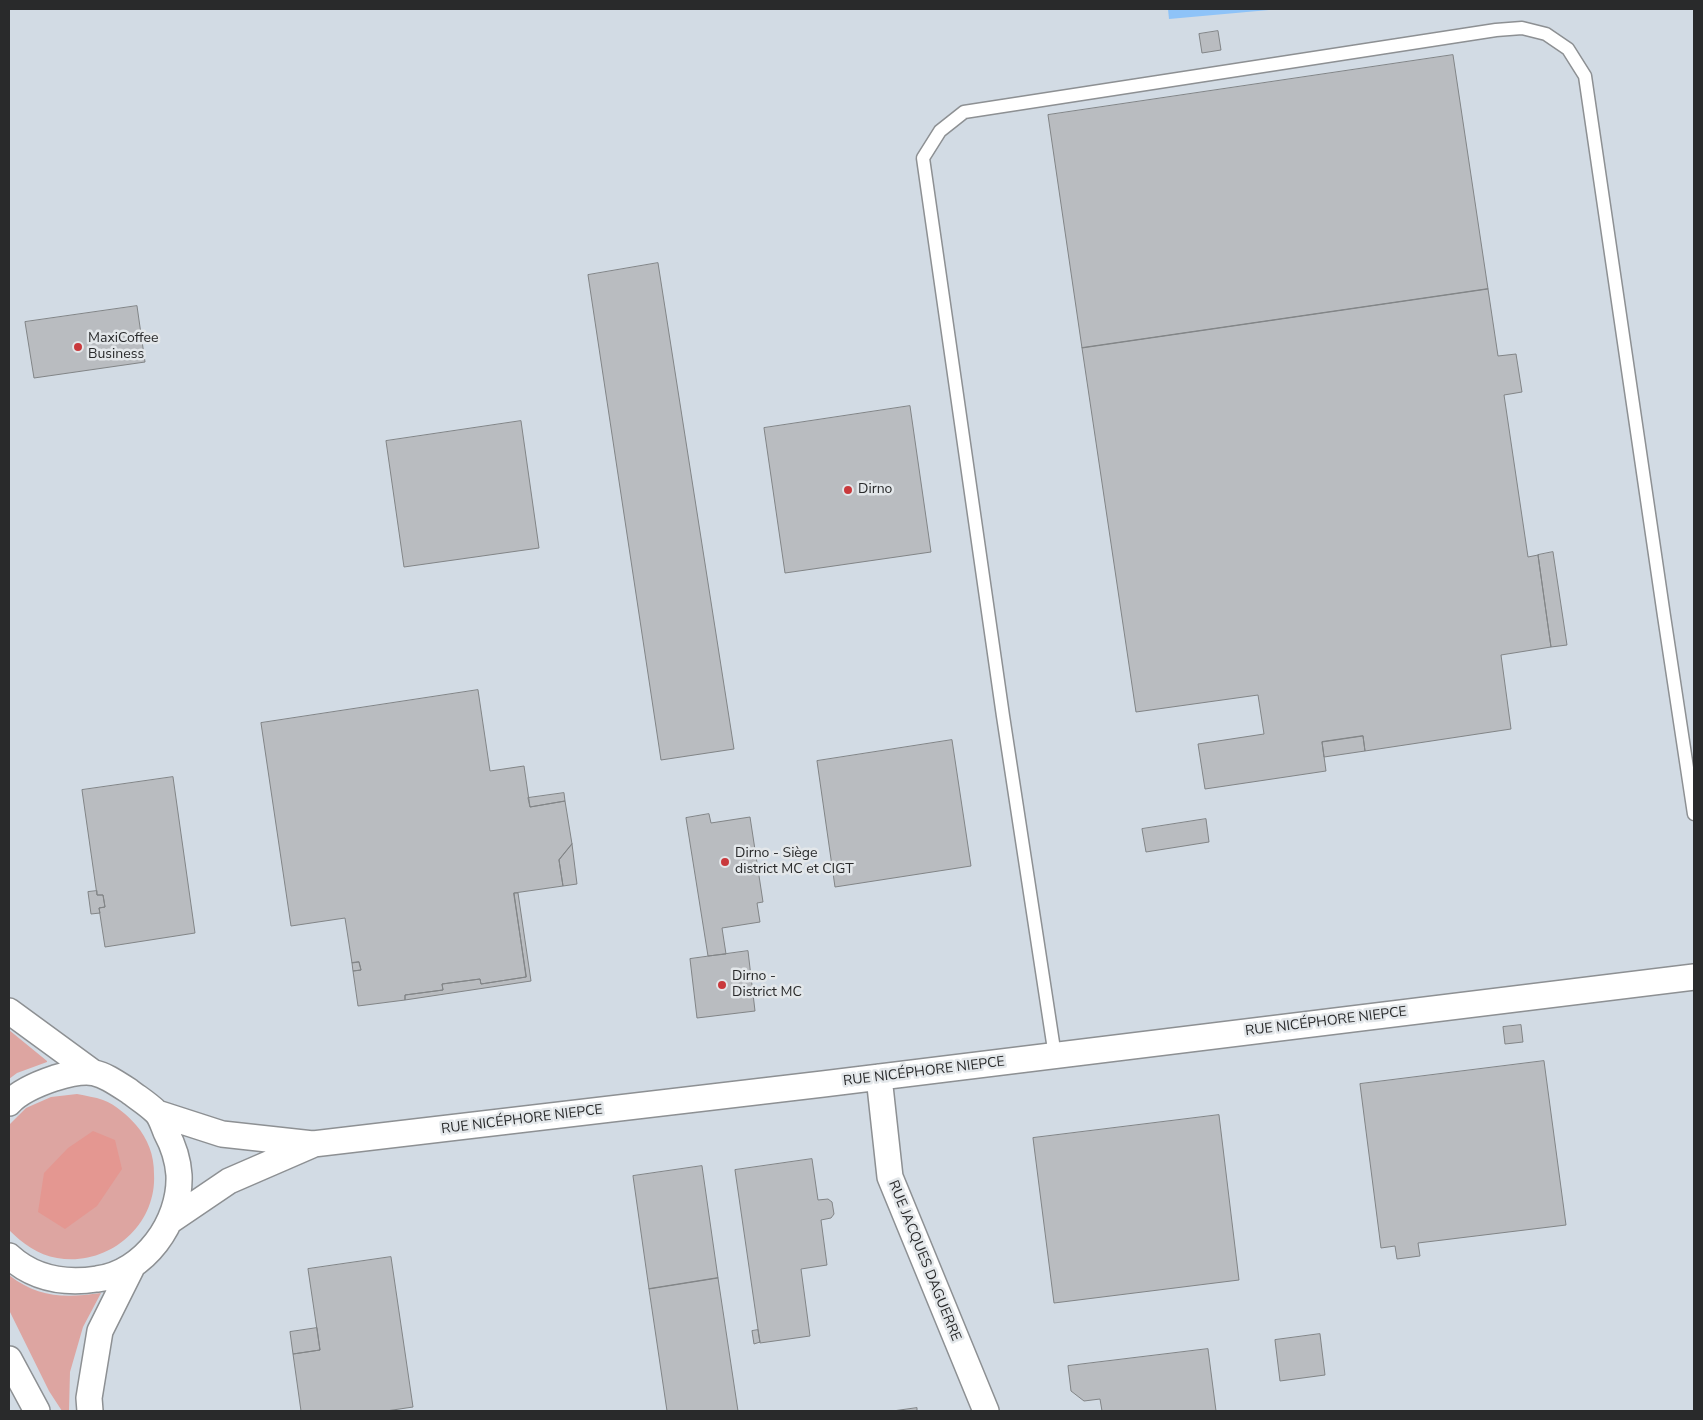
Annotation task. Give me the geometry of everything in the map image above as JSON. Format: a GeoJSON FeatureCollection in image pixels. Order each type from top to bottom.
{"type":"FeatureCollection","features":[{"type":"Feature","properties":{"kind":"street","name":"RUE NICÉPHORE NIEPCE"},"geometry":{"type":"LineString","coordinates":[[157,1112],[222,1134],[313,1144],[1055,1056],[1694,977]]}},
{"type":"Feature","properties":{"kind":"street"},"geometry":{"type":"LineString","coordinates":[[9,1011],[91,1071],[110,1078],[157,1112],[174,1147],[179,1176],[176,1205],[170,1222],[150,1250],[133,1265],[106,1278],[76,1282],[45,1278],[18,1264],[9,1256]]}},
{"type":"Feature","properties":{"kind":"street"},"geometry":{"type":"LineString","coordinates":[[9,1103],[13,1098],[44,1082],[67,1075],[91,1071]]}},
{"type":"Feature","properties":{"kind":"street","name":"RUE JACQUES DAGUERRE"},"geometry":{"type":"LineString","coordinates":[[879,1077],[890,1177],[986,1411]]}},
{"type":"Feature","properties":{"kind":"street"},"geometry":{"type":"LineString","coordinates":[[170,1222],[229,1181],[313,1144]]}},
{"type":"Feature","properties":{"kind":"street"},"geometry":{"type":"LineString","coordinates":[[90,1411],[89,1398],[100,1331],[133,1265]]}},
{"type":"Feature","properties":{"kind":"street"},"geometry":{"type":"LineString","coordinates":[[12,1374],[37,1411]]}},
{"type":"Feature","properties":{"kind":"lane"},"geometry":{"type":"LineString","coordinates":[[1055,1056],[1002,706],[923,158],[940,131],[964,112],[1496,30],[1522,28],[1546,34],[1568,49],[1586,76],[1662,607],[1694,814]]}},
{"type":"Feature","properties":{"kind":"shaded area"},"geometry":{"type":"Polygon","coordinates":[[[9,9],[1694,9],[1694,1411],[9,1411],[9,9]]]}},
{"type":"Feature","properties":{"kind":"shaded area"},"geometry":{"type":"Polygon","coordinates":[[[9,1030],[47,1062],[17,1073],[9,1079],[9,1030]]]}},
{"type":"Feature","properties":{"kind":"shaded area"},"geometry":{"type":"Polygon","coordinates":[[[77,1094],[108,1102],[133,1121],[140,1130],[150,1148],[153,1160],[153,1193],[147,1210],[138,1226],[126,1239],[111,1249],[94,1256],[76,1259],[57,1258],[31,1248],[9,1230],[9,1125],[26,1108],[51,1097],[77,1094]]]}},
{"type":"Feature","properties":{"kind":"shaded area"},"geometry":{"type":"Polygon","coordinates":[[[93,1131],[115,1140],[122,1169],[97,1206],[65,1229],[38,1212],[44,1173],[68,1148],[93,1131]]]}},
{"type":"Feature","properties":{"kind":"shaded area"},"geometry":{"type":"Polygon","coordinates":[[[9,1275],[20,1283],[52,1295],[76,1296],[101,1293],[83,1327],[70,1372],[69,1411],[62,1411],[49,1391],[9,1310],[9,1275]]]}},
{"type":"Feature","properties":{"kind":"water"},"geometry":{"type":"Polygon","coordinates":[[[1168,9],[1280,9],[1169,19],[1168,9]]]}},
{"type":"Feature","properties":{"kind":"building"},"geometry":{"type":"Polygon","coordinates":[[[1218,31],[1221,50],[1202,53],[1199,34],[1218,31]]]}},
{"type":"Feature","properties":{"kind":"building"},"geometry":{"type":"Polygon","coordinates":[[[1453,55],[1488,289],[1082,348],[1048,115],[1453,55]]]}},
{"type":"Feature","properties":{"kind":"building"},"geometry":{"type":"Polygon","coordinates":[[[658,263],[734,749],[661,760],[588,275],[658,263]]]}},
{"type":"Feature","properties":{"kind":"building"},"geometry":{"type":"Polygon","coordinates":[[[1488,289],[1498,356],[1516,354],[1522,392],[1504,395],[1528,557],[1538,555],[1551,647],[1501,655],[1511,729],[1365,751],[1363,736],[1322,742],[1326,771],[1205,789],[1198,744],[1264,734],[1258,695],[1136,712],[1082,348],[1488,289]]]}},
{"type":"Feature","properties":{"kind":"building"},"geometry":{"type":"Polygon","coordinates":[[[137,306],[145,362],[34,378],[25,322],[137,306]]]}},
{"type":"Feature","properties":{"kind":"building","name":"Dirno"},"geometry":{"type":"Polygon","coordinates":[[[910,406],[931,552],[785,573],[764,428],[910,406]]]}},
{"type":"Feature","properties":{"kind":"building"},"geometry":{"type":"Polygon","coordinates":[[[521,421],[539,548],[404,567],[386,441],[521,421]]]}},
{"type":"Feature","properties":{"kind":"building"},"geometry":{"type":"Polygon","coordinates":[[[1553,552],[1567,645],[1551,647],[1538,555],[1553,552]]]}},
{"type":"Feature","properties":{"kind":"building"},"geometry":{"type":"Polygon","coordinates":[[[478,690],[490,771],[524,766],[530,807],[565,801],[572,844],[559,860],[563,886],[514,893],[526,977],[481,984],[480,979],[442,984],[443,990],[405,995],[405,1000],[358,1006],[353,971],[361,970],[359,962],[352,963],[345,918],[291,926],[261,723],[478,690]]]}},
{"type":"Feature","properties":{"kind":"building"},"geometry":{"type":"Polygon","coordinates":[[[1363,736],[1365,751],[1324,757],[1322,742],[1363,736]]]}},
{"type":"Feature","properties":{"kind":"building"},"geometry":{"type":"Polygon","coordinates":[[[952,740],[971,866],[835,887],[817,761],[952,740]]]}},
{"type":"Feature","properties":{"kind":"building"},"geometry":{"type":"Polygon","coordinates":[[[173,777],[195,933],[105,947],[99,908],[105,907],[103,895],[97,895],[82,790],[173,777]]]}},
{"type":"Feature","properties":{"kind":"building"},"geometry":{"type":"Polygon","coordinates":[[[564,793],[565,801],[530,807],[528,798],[564,793]]]}},
{"type":"Feature","properties":{"kind":"building","name":"Dirno - Siège district MC et CIGT"},"geometry":{"type":"Polygon","coordinates":[[[709,814],[711,823],[750,817],[763,902],[757,903],[760,922],[722,928],[726,954],[708,956],[686,818],[709,814]]]}},
{"type":"Feature","properties":{"kind":"building"},"geometry":{"type":"Polygon","coordinates":[[[1206,819],[1209,842],[1146,852],[1142,829],[1206,819]]]}},
{"type":"Feature","properties":{"kind":"building"},"geometry":{"type":"Polygon","coordinates":[[[572,844],[577,884],[563,886],[559,860],[572,844]]]}},
{"type":"Feature","properties":{"kind":"building"},"geometry":{"type":"Polygon","coordinates":[[[97,891],[97,895],[103,895],[105,907],[99,908],[100,913],[91,914],[88,892],[97,891]]]}},
{"type":"Feature","properties":{"kind":"building"},"geometry":{"type":"Polygon","coordinates":[[[514,893],[518,893],[531,981],[405,1000],[405,995],[443,990],[442,984],[480,979],[481,984],[526,977],[514,893]]]}},
{"type":"Feature","properties":{"kind":"building","name":"Dirno - District MC"},"geometry":{"type":"Polygon","coordinates":[[[748,951],[755,1011],[697,1018],[690,959],[748,951]]]}},
{"type":"Feature","properties":{"kind":"building"},"geometry":{"type":"Polygon","coordinates":[[[359,962],[361,970],[353,971],[352,963],[359,962]]]}},
{"type":"Feature","properties":{"kind":"building"},"geometry":{"type":"Polygon","coordinates":[[[1521,1025],[1523,1042],[1505,1044],[1503,1027],[1521,1025]]]}},
{"type":"Feature","properties":{"kind":"building"},"geometry":{"type":"Polygon","coordinates":[[[1544,1061],[1566,1225],[1418,1243],[1420,1256],[1397,1259],[1395,1246],[1381,1248],[1360,1084],[1544,1061]]]}},
{"type":"Feature","properties":{"kind":"building"},"geometry":{"type":"Polygon","coordinates":[[[1219,1115],[1239,1280],[1054,1303],[1033,1138],[1219,1115]]]}},
{"type":"Feature","properties":{"kind":"building"},"geometry":{"type":"Polygon","coordinates":[[[812,1159],[818,1200],[828,1199],[832,1202],[834,1214],[831,1218],[821,1220],[827,1265],[801,1269],[810,1336],[760,1343],[735,1170],[812,1159]]]}},
{"type":"Feature","properties":{"kind":"building"},"geometry":{"type":"Polygon","coordinates":[[[702,1166],[718,1278],[649,1289],[633,1176],[702,1166]]]}},
{"type":"Feature","properties":{"kind":"building"},"geometry":{"type":"Polygon","coordinates":[[[391,1257],[413,1407],[386,1411],[301,1411],[293,1354],[320,1350],[308,1269],[391,1257]]]}},
{"type":"Feature","properties":{"kind":"building"},"geometry":{"type":"Polygon","coordinates":[[[718,1278],[738,1411],[667,1411],[649,1289],[718,1278]]]}},
{"type":"Feature","properties":{"kind":"building"},"geometry":{"type":"Polygon","coordinates":[[[317,1328],[320,1350],[293,1354],[290,1332],[317,1328]]]}},
{"type":"Feature","properties":{"kind":"building"},"geometry":{"type":"Polygon","coordinates":[[[758,1330],[760,1342],[754,1344],[752,1331],[758,1330]]]}},
{"type":"Feature","properties":{"kind":"building"},"geometry":{"type":"Polygon","coordinates":[[[1320,1334],[1325,1375],[1280,1381],[1275,1340],[1320,1334]]]}},
{"type":"Feature","properties":{"kind":"building"},"geometry":{"type":"Polygon","coordinates":[[[1208,1349],[1216,1411],[1102,1411],[1100,1399],[1084,1401],[1071,1391],[1068,1366],[1208,1349]]]}},
{"type":"Feature","properties":{"kind":"building"},"geometry":{"type":"Polygon","coordinates":[[[917,1408],[917,1411],[893,1411],[917,1408]]]}},
{"type":"Feature","properties":{"kind":"place","name":"MaxiCoffee Business"},"geometry":{"type":"Point","coordinates":[78,347]}},
{"type":"Feature","properties":{"kind":"place","name":"Dirno"},"geometry":{"type":"Point","coordinates":[848,490]}},
{"type":"Feature","properties":{"kind":"place","name":"Dirno - Siège district MC et CIGT"},"geometry":{"type":"Point","coordinates":[725,862]}},
{"type":"Feature","properties":{"kind":"place","name":"Dirno - District MC"},"geometry":{"type":"Point","coordinates":[722,985]}}]}
